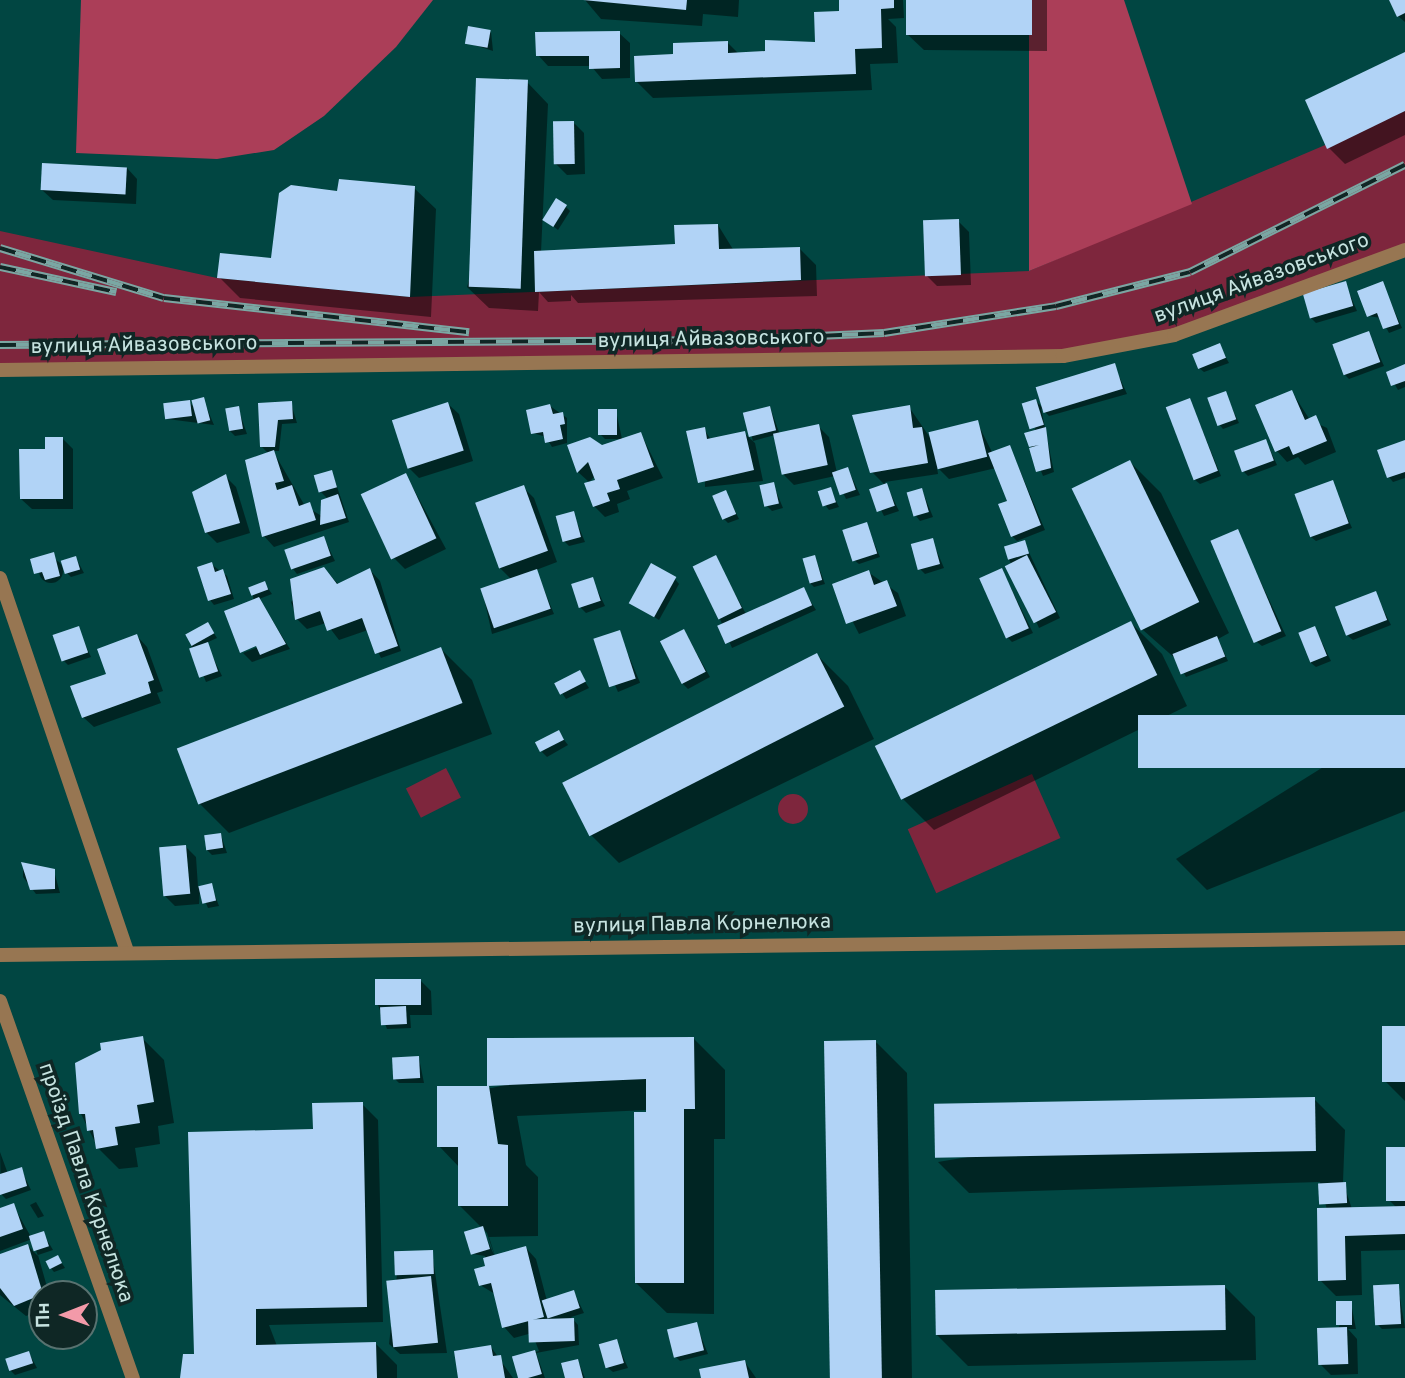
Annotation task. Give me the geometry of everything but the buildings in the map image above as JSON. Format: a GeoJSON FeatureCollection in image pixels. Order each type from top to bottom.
{"type":"FeatureCollection","features":[{"type":"Feature","properties":{"kind":"street","name":"вулиця Айвазовського"},"geometry":{"type":"LineString","coordinates":[[0,370],[1063,356],[1174,335],[1405,250]]}},
{"type":"Feature","properties":{"kind":"street"},"geometry":{"type":"LineString","coordinates":[[0,578],[127,952]]}},
{"type":"Feature","properties":{"kind":"street","name":"вулиця Павла Корнелюка"},"geometry":{"type":"LineString","coordinates":[[0,955],[1405,937]]}},
{"type":"Feature","properties":{"kind":"street","name":"проїзд Павла Корнелюка"},"geometry":{"type":"LineString","coordinates":[[0,1001],[132,1378]]}},
{"type":"Feature","properties":{"kind":"shaded area"},"geometry":{"type":"Polygon","coordinates":[[[81,0],[433,0],[396,47],[324,116],[274,150],[217,159],[76,153],[81,0]]]}},
{"type":"Feature","properties":{"kind":"shaded area"},"geometry":{"type":"Polygon","coordinates":[[[1029,0],[1124,0],[1192,204],[1029,271],[1029,0]]]}},
{"type":"Feature","properties":{"kind":"shaded area"},"geometry":{"type":"Polygon","coordinates":[[[1405,111],[1405,250],[1111,350],[0,371],[0,231],[217,278],[410,297],[1029,271],[1405,111]]]}},
{"type":"Feature","properties":{"kind":"shaded area"},"geometry":{"type":"Polygon","coordinates":[[[446,768],[461,797],[421,818],[406,788],[446,768]]]}},
{"type":"Feature","properties":{"kind":"shaded area"},"geometry":{"type":"Polygon","coordinates":[[[1032,774],[1060,838],[936,893],[908,829],[1032,774]]]}},
{"type":"Feature","properties":{"kind":"shaded area"},"geometry":{"type":"Polygon","coordinates":[[[793,794],[803,799],[808,809],[803,819],[793,824],[783,819],[778,809],[783,799],[793,794]]]}},
{"type":"Feature","properties":{"kind":"railway"},"geometry":{"type":"LineString","coordinates":[[0,345],[730,340],[884,333],[1056,306],[1190,272],[1405,165]]}},
{"type":"Feature","properties":{"kind":"railway"},"geometry":{"type":"LineString","coordinates":[[0,248],[164,298],[469,332]]}},
{"type":"Feature","properties":{"kind":"railway"},"geometry":{"type":"LineString","coordinates":[[0,267],[116,292]]}}]}
